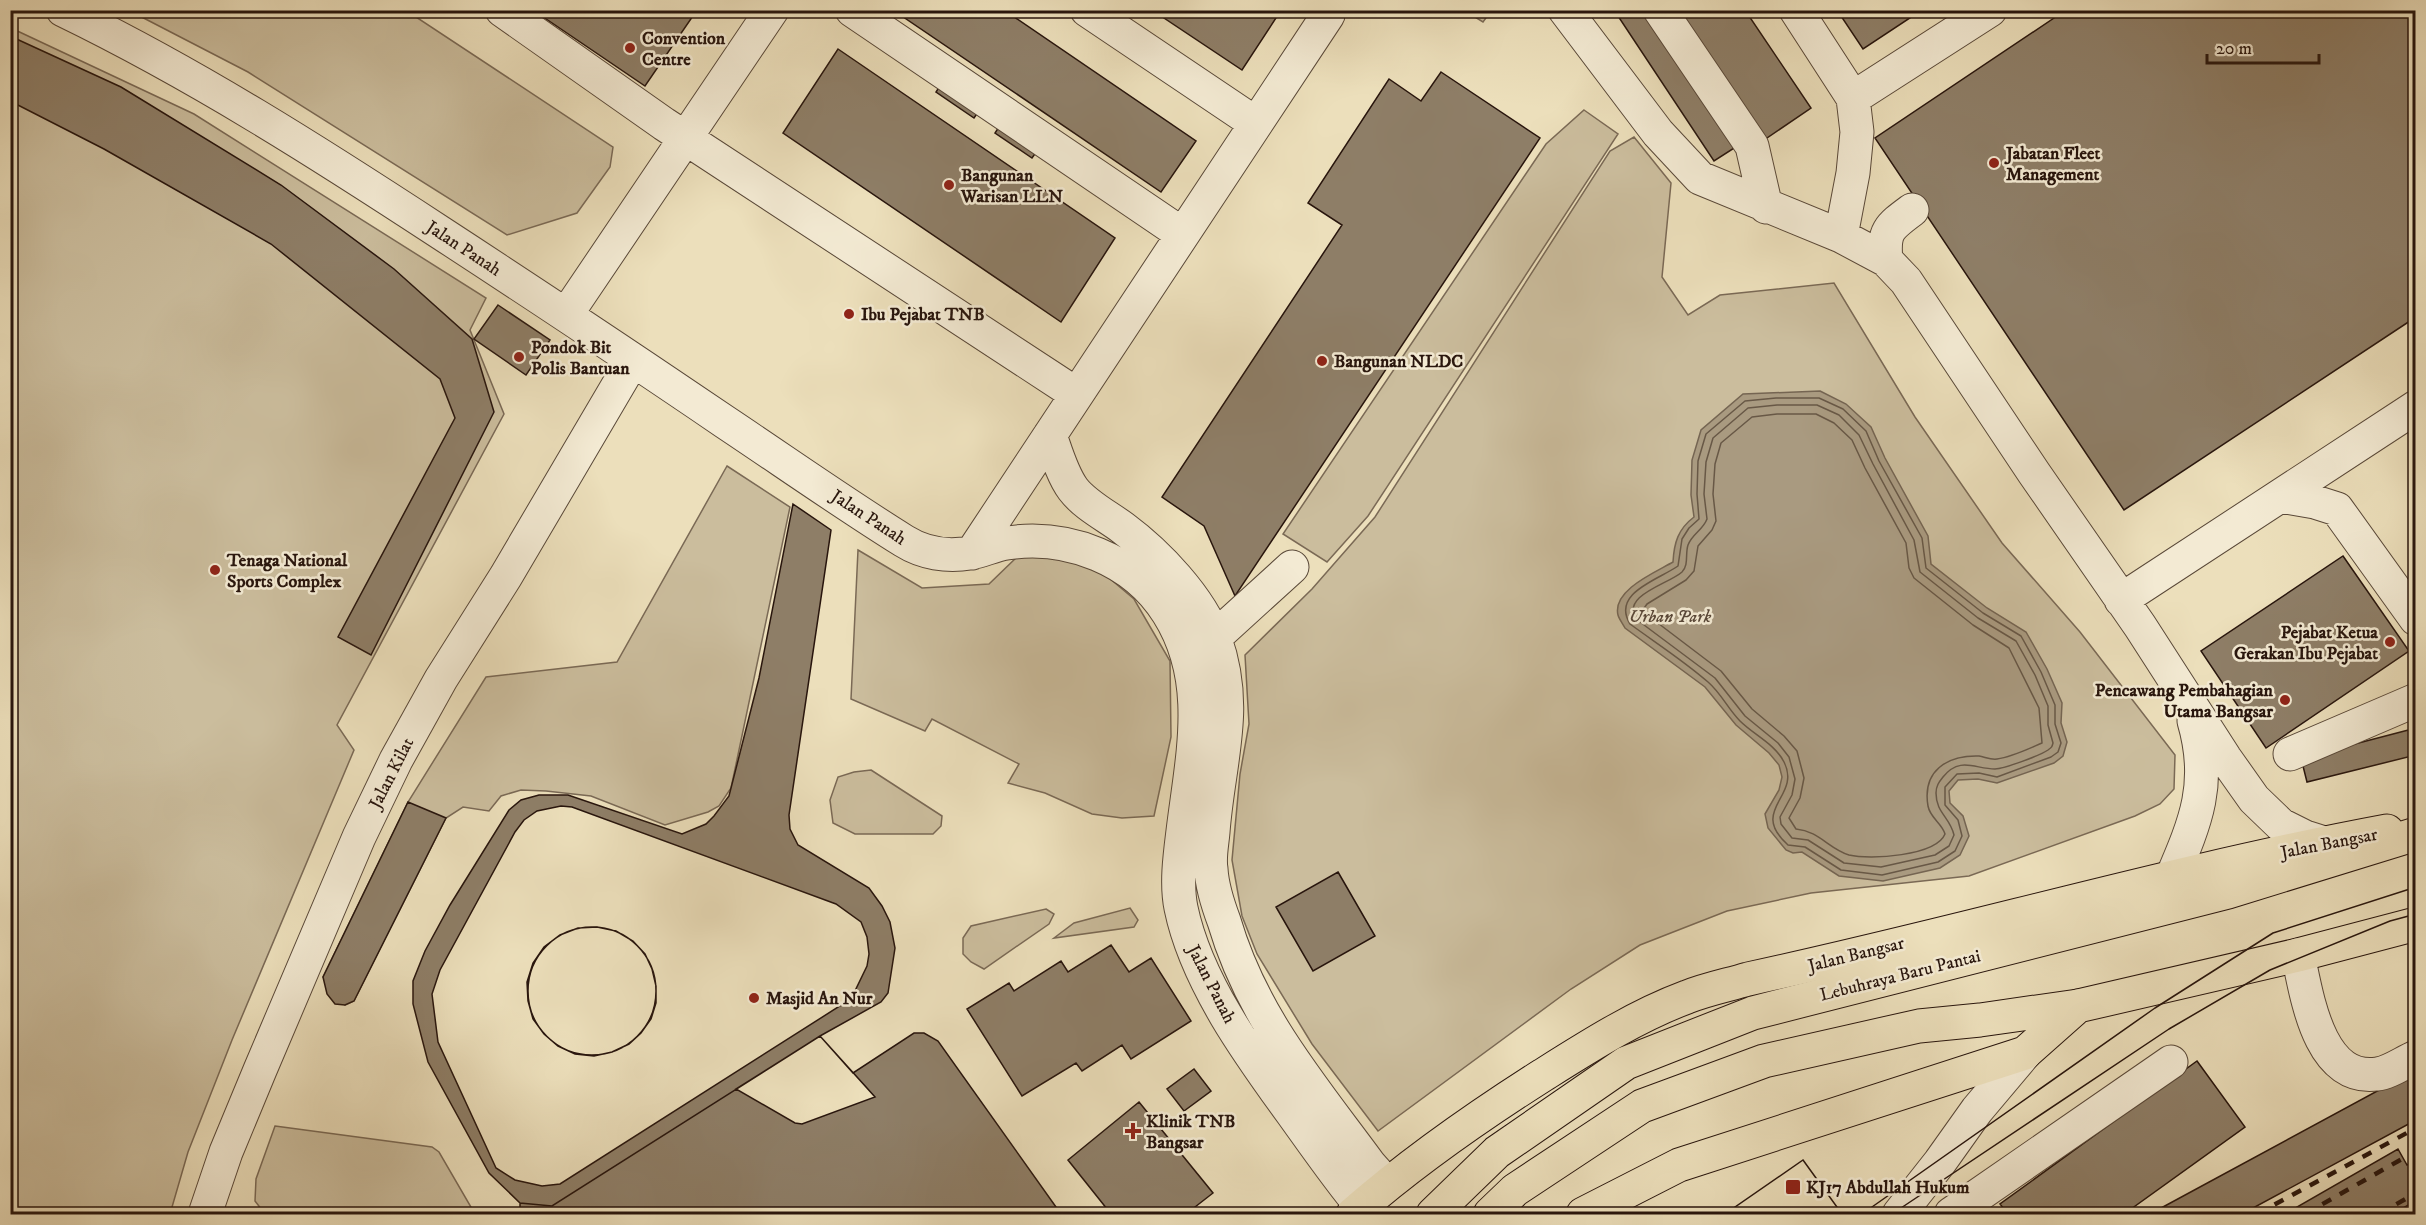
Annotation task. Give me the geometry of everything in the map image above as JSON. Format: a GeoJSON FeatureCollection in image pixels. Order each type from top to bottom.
{"type":"FeatureCollection","features":[{"type":"Feature","properties":{"kind":"main road","name":"Jalan Bangsar"},"geometry":{"type":"LineString","coordinates":[[1357,1210],[1387,1184],[1489,1109],[1583,1049],[1638,1019],[1688,996],[1748,979],[2172,877],[2324,843],[2415,826]]}},
{"type":"Feature","properties":{"kind":"main road","name":"Lebuhraya Baru Pantai"},"geometry":{"type":"LineString","coordinates":[[1433,1215],[1497,1152],[1634,1060],[1753,1013],[2228,892],[2415,834]]}},
{"type":"Feature","properties":{"kind":"main road"},"geometry":{"type":"LineString","coordinates":[[1490,1215],[1515,1190],[1642,1106],[1764,1061],[1919,1026],[2078,1006],[2298,955],[2415,924]]}},
{"type":"Feature","properties":{"kind":"main road"},"geometry":{"type":"LineString","coordinates":[[1583,1215],[1679,1165],[2025,1053],[2078,1006]]}},
{"type":"Feature","properties":{"kind":"street","name":"Jalan Panah"},"geometry":{"type":"LineString","coordinates":[[63,10],[203,84],[381,193],[864,516],[916,548],[946,555],[972,553],[1000,544],[1031,540],[1062,543],[1092,551],[1110,560],[1143,583],[1164,606],[1180,633],[1191,662],[1196,691],[1194,732],[1180,857],[1180,904],[1192,948],[1247,1050],[1344,1185],[1357,1210]]}},
{"type":"Feature","properties":{"kind":"street"},"geometry":{"type":"LineString","coordinates":[[502,10],[664,124],[1076,394]]}},
{"type":"Feature","properties":{"kind":"street"},"geometry":{"type":"LineString","coordinates":[[566,315],[772,10]]}},
{"type":"Feature","properties":{"kind":"street"},"geometry":{"type":"LineString","coordinates":[[852,10],[1182,234]]}},
{"type":"Feature","properties":{"kind":"street"},"geometry":{"type":"LineString","coordinates":[[1087,10],[1255,123]]}},
{"type":"Feature","properties":{"kind":"street"},"geometry":{"type":"LineString","coordinates":[[972,553],[1328,15],[1321,10]]}},
{"type":"Feature","properties":{"kind":"street"},"geometry":{"type":"LineString","coordinates":[[1564,10],[1658,133],[1700,178],[1841,236],[1886,260],[1906,281],[2188,699],[2225,758],[2265,811],[2292,831],[2324,843]]}},
{"type":"Feature","properties":{"kind":"street"},"geometry":{"type":"LineString","coordinates":[[1660,10],[1752,146],[1766,207]]}},
{"type":"Feature","properties":{"kind":"street"},"geometry":{"type":"LineString","coordinates":[[1796,10],[1853,99],[1857,132],[1853,173],[1841,236]]}},
{"type":"Feature","properties":{"kind":"street"},"geometry":{"type":"LineString","coordinates":[[1853,99],[1978,14]]}},
{"type":"Feature","properties":{"kind":"street"},"geometry":{"type":"LineString","coordinates":[[1886,260],[1884,240],[1896,222],[1912,210]]}},
{"type":"Feature","properties":{"kind":"street","name":"Jalan Kilat"},"geometry":{"type":"LineString","coordinates":[[205,1215],[226,1152],[260,1070],[354,848],[396,760],[441,679],[506,576],[633,360]]}},
{"type":"Feature","properties":{"kind":"street"},"geometry":{"type":"LineString","coordinates":[[2121,600],[2415,407]]}},
{"type":"Feature","properties":{"kind":"street","name":"Jalan Panah"},"geometry":{"type":"LineString","coordinates":[[1050,435],[1074,490],[1136,537],[1158,558],[1190,597],[1214,638],[1225,675],[1228,705],[1227,732],[1216,795],[1210,868],[1232,948],[1251,994],[1276,1038],[1370,1165],[1387,1184]]}},
{"type":"Feature","properties":{"kind":"street"},"geometry":{"type":"LineString","coordinates":[[2280,496],[2315,502],[2337,509],[2415,619]]}},
{"type":"Feature","properties":{"kind":"street"},"geometry":{"type":"LineString","coordinates":[[1214,638],[1292,567]]}},
{"type":"Feature","properties":{"kind":"street"},"geometry":{"type":"LineString","coordinates":[[2172,877],[2192,832],[2202,791],[2201,750],[2188,699]]}},
{"type":"Feature","properties":{"kind":"street"},"geometry":{"type":"LineString","coordinates":[[2290,754],[2415,700]]}},
{"type":"Feature","properties":{"kind":"street"},"geometry":{"type":"LineString","coordinates":[[1194,732],[1227,732]]}},
{"type":"Feature","properties":{"kind":"street"},"geometry":{"type":"LineString","coordinates":[[2298,955],[2315,1024],[2328,1053],[2350,1072],[2378,1074],[2415,1057]]}},
{"type":"Feature","properties":{"kind":"street"},"geometry":{"type":"LineString","coordinates":[[1900,1214],[1977,1110],[2025,1053]]}},
{"type":"Feature","properties":{"kind":"street"},"geometry":{"type":"LineString","coordinates":[[1951,1215],[2171,1062]]}},
{"type":"Feature","properties":{"kind":"green space"},"geometry":{"type":"Polygon","coordinates":[[[130,11],[407,11],[613,147],[610,167],[577,213],[507,235],[248,72],[130,11]]]}},
{"type":"Feature","properties":{"kind":"green space"},"geometry":{"type":"Polygon","coordinates":[[[1465,11],[1491,11],[1483,22],[1465,11]]]}},
{"type":"Feature","properties":{"kind":"green space","name":"Tenaga National Sports Complex"},"geometry":{"type":"Polygon","coordinates":[[[11,28],[194,114],[486,298],[470,330],[504,414],[337,725],[354,750],[232,1040],[188,1152],[170,1214],[11,1214],[11,28]]]}},
{"type":"Feature","properties":{"kind":"green space"},"geometry":{"type":"Polygon","coordinates":[[[1584,110],[1618,134],[1368,516],[1327,562],[1283,534],[1546,144],[1584,110]]]}},
{"type":"Feature","properties":{"kind":"green space","name":"Urban Park"},"geometry":{"type":"Polygon","coordinates":[[[1634,137],[1671,183],[1662,277],[1688,315],[1720,295],[1834,283],[1915,417],[2002,543],[2080,632],[2175,755],[2174,789],[2160,804],[2135,816],[1969,876],[1811,893],[1727,911],[1640,945],[1571,989],[1378,1131],[1312,1044],[1257,954],[1242,916],[1232,860],[1240,774],[1249,724],[1245,655],[1312,589],[1375,517],[1610,151],[1634,137]]]}},
{"type":"Feature","properties":{"kind":"green space"},"geometry":{"type":"Polygon","coordinates":[[[727,466],[790,507],[731,788],[719,806],[708,812],[665,825],[591,796],[546,791],[521,790],[501,796],[489,811],[463,807],[446,818],[354,1001],[345,1005],[323,977],[408,802],[486,677],[617,662],[727,466]]]}},
{"type":"Feature","properties":{"kind":"green space"},"geometry":{"type":"Polygon","coordinates":[[[858,550],[922,588],[989,584],[1017,557],[1065,555],[1096,567],[1134,599],[1170,661],[1171,737],[1154,816],[1122,818],[1092,814],[1045,793],[1008,783],[1019,764],[932,719],[925,731],[851,699],[858,550]]]}},
{"type":"Feature","properties":{"kind":"green space"},"geometry":{"type":"Polygon","coordinates":[[[871,770],[942,816],[941,826],[933,834],[855,834],[833,823],[830,800],[838,777],[871,770]]]}},
{"type":"Feature","properties":{"kind":"green space"},"geometry":{"type":"Polygon","coordinates":[[[1130,908],[1138,920],[1134,927],[1054,938],[1074,923],[1130,908]]]}},
{"type":"Feature","properties":{"kind":"green space"},"geometry":{"type":"Polygon","coordinates":[[[1046,909],[1054,914],[1049,924],[984,969],[971,962],[963,954],[963,938],[971,926],[1046,909]]]}},
{"type":"Feature","properties":{"kind":"green space"},"geometry":{"type":"Polygon","coordinates":[[[275,1126],[432,1147],[439,1152],[475,1214],[265,1214],[255,1201],[256,1179],[275,1126]]]}},
{"type":"Feature","properties":{"kind":"water"},"geometry":{"type":"Polygon","coordinates":[[[1820,391],[1846,404],[1871,427],[1885,458],[1928,536],[1931,564],[1987,608],[2026,632],[2047,669],[2062,703],[2061,723],[2067,742],[2063,756],[2054,763],[1997,783],[1978,779],[1958,780],[1949,791],[1950,803],[1963,816],[1969,836],[1960,855],[1940,868],[1883,881],[1839,876],[1802,852],[1793,853],[1786,850],[1768,828],[1765,814],[1779,790],[1782,777],[1779,765],[1769,753],[1736,725],[1705,687],[1625,628],[1618,615],[1618,606],[1628,590],[1673,562],[1678,537],[1684,526],[1694,517],[1691,495],[1692,460],[1701,430],[1743,394],[1820,391]]]}},
{"type":"Feature","properties":{"kind":"building","name":"Convention Centre"},"geometry":{"type":"Polygon","coordinates":[[[533,10],[697,10],[645,86],[533,10]]]}},
{"type":"Feature","properties":{"kind":"building"},"geometry":{"type":"Polygon","coordinates":[[[893,10],[1004,10],[1196,141],[1161,192],[893,10]]]}},
{"type":"Feature","properties":{"kind":"building"},"geometry":{"type":"Polygon","coordinates":[[[1152,10],[1264,10],[1276,18],[1242,70],[1152,10]]]}},
{"type":"Feature","properties":{"kind":"building"},"geometry":{"type":"Polygon","coordinates":[[[1614,10],[1653,10],[1742,143],[1714,161],[1614,10]]]}},
{"type":"Feature","properties":{"kind":"building"},"geometry":{"type":"Polygon","coordinates":[[[1677,10],[1745,10],[1811,108],[1764,140],[1677,10]]]}},
{"type":"Feature","properties":{"kind":"building"},"geometry":{"type":"Polygon","coordinates":[[[1837,10],[1922,10],[1863,49],[1837,10]]]}},
{"type":"Feature","properties":{"kind":"building"},"geometry":{"type":"Polygon","coordinates":[[[2066,10],[2416,10],[2416,317],[2124,510],[1875,138],[2066,10]]]}},
{"type":"Feature","properties":{"kind":"building"},"geometry":{"type":"Polygon","coordinates":[[[10,36],[121,87],[281,185],[394,269],[472,339],[494,412],[371,655],[338,637],[455,418],[440,379],[271,244],[104,149],[10,101],[10,36]]]}},
{"type":"Feature","properties":{"kind":"building","name":"Bangunan Warisan LLN"},"geometry":{"type":"Polygon","coordinates":[[[838,49],[1115,238],[1061,322],[783,133],[838,49]]]}},
{"type":"Feature","properties":{"kind":"building","name":"Bangunan NLDC"},"geometry":{"type":"Polygon","coordinates":[[[1441,72],[1540,138],[1235,596],[1204,526],[1162,497],[1342,225],[1308,203],[1389,79],[1421,101],[1441,72]]]}},
{"type":"Feature","properties":{"kind":"building"},"geometry":{"type":"Polygon","coordinates":[[[945,78],[983,105],[974,118],[936,92],[945,78]]]}},
{"type":"Feature","properties":{"kind":"building"},"geometry":{"type":"Polygon","coordinates":[[[1004,119],[1042,144],[1032,158],[995,133],[1004,119]]]}},
{"type":"Feature","properties":{"kind":"building","name":"Pondok Bit Polis Bantuan"},"geometry":{"type":"Polygon","coordinates":[[[498,305],[550,340],[526,375],[474,339],[498,305]]]}},
{"type":"Feature","properties":{"kind":"building","name":"Masjid An Nur"},"geometry":{"type":"Polygon","coordinates":[[[793,504],[831,530],[789,815],[790,829],[798,845],[869,888],[882,906],[890,922],[895,948],[888,993],[881,1002],[820,1036],[552,1206],[520,1203],[489,1173],[428,1062],[413,1004],[413,981],[425,951],[450,905],[509,810],[521,800],[539,795],[568,795],[682,834],[706,824],[714,816],[729,796],[759,678],[793,504]]]}},
{"type":"Feature","properties":{"kind":"building","name":"Pencawang Pembahagian Utama Bangsar"},"geometry":{"type":"Polygon","coordinates":[[[2343,556],[2409,651],[2266,748],[2201,651],[2343,556]]]}},
{"type":"Feature","properties":{"kind":"building"},"geometry":{"type":"Polygon","coordinates":[[[2416,728],[2416,755],[2307,782],[2301,758],[2416,728]]]}},
{"type":"Feature","properties":{"kind":"building"},"geometry":{"type":"Polygon","coordinates":[[[408,802],[446,818],[354,1001],[345,1005],[335,1004],[327,994],[323,977],[408,802]]]}},
{"type":"Feature","properties":{"kind":"building","name":"Masjid An Nur"},"geometry":{"type":"Polygon","coordinates":[[[561,806],[572,807],[836,904],[861,922],[867,937],[869,954],[867,966],[853,995],[857,995],[560,1184],[542,1186],[515,1180],[496,1168],[438,1042],[432,994],[440,970],[515,832],[524,820],[537,811],[561,806]],[[597,927],[578,928],[560,935],[544,947],[533,963],[527,982],[528,1001],[533,1019],[544,1034],[558,1046],[575,1054],[594,1056],[612,1052],[629,1044],[651,1019],[656,1003],[656,986],[652,969],[645,954],[633,941],[616,931],[597,927]]]}},
{"type":"Feature","properties":{"kind":"building"},"geometry":{"type":"Polygon","coordinates":[[[1338,872],[1375,936],[1313,971],[1276,907],[1338,872]]]}},
{"type":"Feature","properties":{"kind":"building"},"geometry":{"type":"Polygon","coordinates":[[[592,927],[617,932],[637,946],[651,966],[656,991],[651,1016],[637,1036],[617,1050],[592,1055],[567,1050],[547,1036],[533,1016],[528,991],[533,966],[547,946],[567,932],[592,927]]]}},
{"type":"Feature","properties":{"kind":"building"},"geometry":{"type":"Polygon","coordinates":[[[1111,945],[1129,972],[1151,958],[1191,1021],[1131,1059],[1122,1045],[1082,1071],[1076,1063],[1022,1096],[967,1009],[1009,983],[1014,991],[1061,961],[1068,972],[1111,945]]]}},
{"type":"Feature","properties":{"kind":"building"},"geometry":{"type":"Polygon","coordinates":[[[914,1033],[924,1033],[938,1041],[1061,1214],[520,1214],[520,1203],[552,1206],[820,1036],[853,1073],[914,1033]]]}},
{"type":"Feature","properties":{"kind":"building"},"geometry":{"type":"Polygon","coordinates":[[[820,1036],[875,1097],[802,1124],[795,1123],[736,1089],[820,1036]]]}},
{"type":"Feature","properties":{"kind":"building"},"geometry":{"type":"Polygon","coordinates":[[[2197,1061],[2245,1127],[2124,1214],[2008,1214],[2000,1204],[2197,1061]]]}},
{"type":"Feature","properties":{"kind":"building"},"geometry":{"type":"Polygon","coordinates":[[[1194,1069],[1211,1091],[1184,1111],[1167,1089],[1194,1069]]]}},
{"type":"Feature","properties":{"kind":"building"},"geometry":{"type":"Polygon","coordinates":[[[2416,1070],[2416,1120],[2242,1214],[2150,1214],[2416,1070]]]}},
{"type":"Feature","properties":{"kind":"building","name":"Klinik TNB Bangsar"},"geometry":{"type":"Polygon","coordinates":[[[1139,1102],[1213,1193],[1186,1214],[1111,1214],[1068,1160],[1139,1102]]]}},
{"type":"Feature","properties":{"kind":"building"},"geometry":{"type":"Polygon","coordinates":[[[2398,1149],[2407,1165],[2416,1160],[2416,1201],[2392,1214],[2285,1214],[2398,1149]]]}},
{"type":"Feature","properties":{"kind":"building","name":"KJ17 Abdullah Hukum"},"geometry":{"type":"Polygon","coordinates":[[[1803,1160],[1842,1214],[1725,1214],[1803,1160]]]}},
{"type":"Feature","properties":{"kind":"building","name":"KJ17 Abdullah Hukum"},"geometry":{"type":"Polygon","coordinates":[[[1803,1160],[1842,1214],[1725,1214],[1803,1160]]]}},
{"type":"Feature","properties":{"kind":"tram line"},"geometry":{"type":"LineString","coordinates":[[1862,1214],[2155,1008],[2273,933],[2416,887]]}},
{"type":"Feature","properties":{"kind":"tram line"},"geometry":{"type":"LineString","coordinates":[[1892,1214],[2169,1029],[2270,970],[2390,921],[2416,914]]}},
{"type":"Feature","properties":{"kind":"railway"},"geometry":{"type":"LineString","coordinates":[[2257,1214],[2416,1128]]}},
{"type":"Feature","properties":{"kind":"railway"},"geometry":{"type":"LineString","coordinates":[[2305,1214],[2416,1151]]}},
{"type":"Feature","properties":{"kind":"railway"},"geometry":{"type":"LineString","coordinates":[[2379,1214],[2416,1193]]}},
{"type":"Feature","properties":{"kind":"place","name":"Convention Centre"},"geometry":{"type":"Point","coordinates":[630,48]}},
{"type":"Feature","properties":{"kind":"place","name":"Jabatan Fleet Management"},"geometry":{"type":"Point","coordinates":[1994,163]}},
{"type":"Feature","properties":{"kind":"place","name":"Bangunan Warisan LLN"},"geometry":{"type":"Point","coordinates":[949,185]}},
{"type":"Feature","properties":{"kind":"place","name":"Ibu Pejabat TNB"},"geometry":{"type":"Point","coordinates":[849,314]}},
{"type":"Feature","properties":{"kind":"place","name":"Pondok Bit Polis Bantuan"},"geometry":{"type":"Point","coordinates":[519,357]}},
{"type":"Feature","properties":{"kind":"place","name":"Bangunan NLDC"},"geometry":{"type":"Point","coordinates":[1322,361]}},
{"type":"Feature","properties":{"kind":"place","name":"Tenaga National Sports Complex"},"geometry":{"type":"Point","coordinates":[215,570]}},
{"type":"Feature","properties":{"kind":"place","name":"Pejabat Ketua Gerakan Ibu Pejabat"},"geometry":{"type":"Point","coordinates":[2390,642]}},
{"type":"Feature","properties":{"kind":"place","name":"Pencawang Pembahagian Utama Bangsar"},"geometry":{"type":"Point","coordinates":[2285,700]}},
{"type":"Feature","properties":{"kind":"place","name":"Masjid An Nur"},"geometry":{"type":"Point","coordinates":[754,998]}},
{"type":"Feature","properties":{"kind":"place","name":"Klinik TNB Bangsar"},"geometry":{"type":"Point","coordinates":[1133,1131]}},
{"type":"Feature","properties":{"kind":"place","name":"KJ17 Abdullah Hukum"},"geometry":{"type":"Point","coordinates":[1793,1187]}}]}
